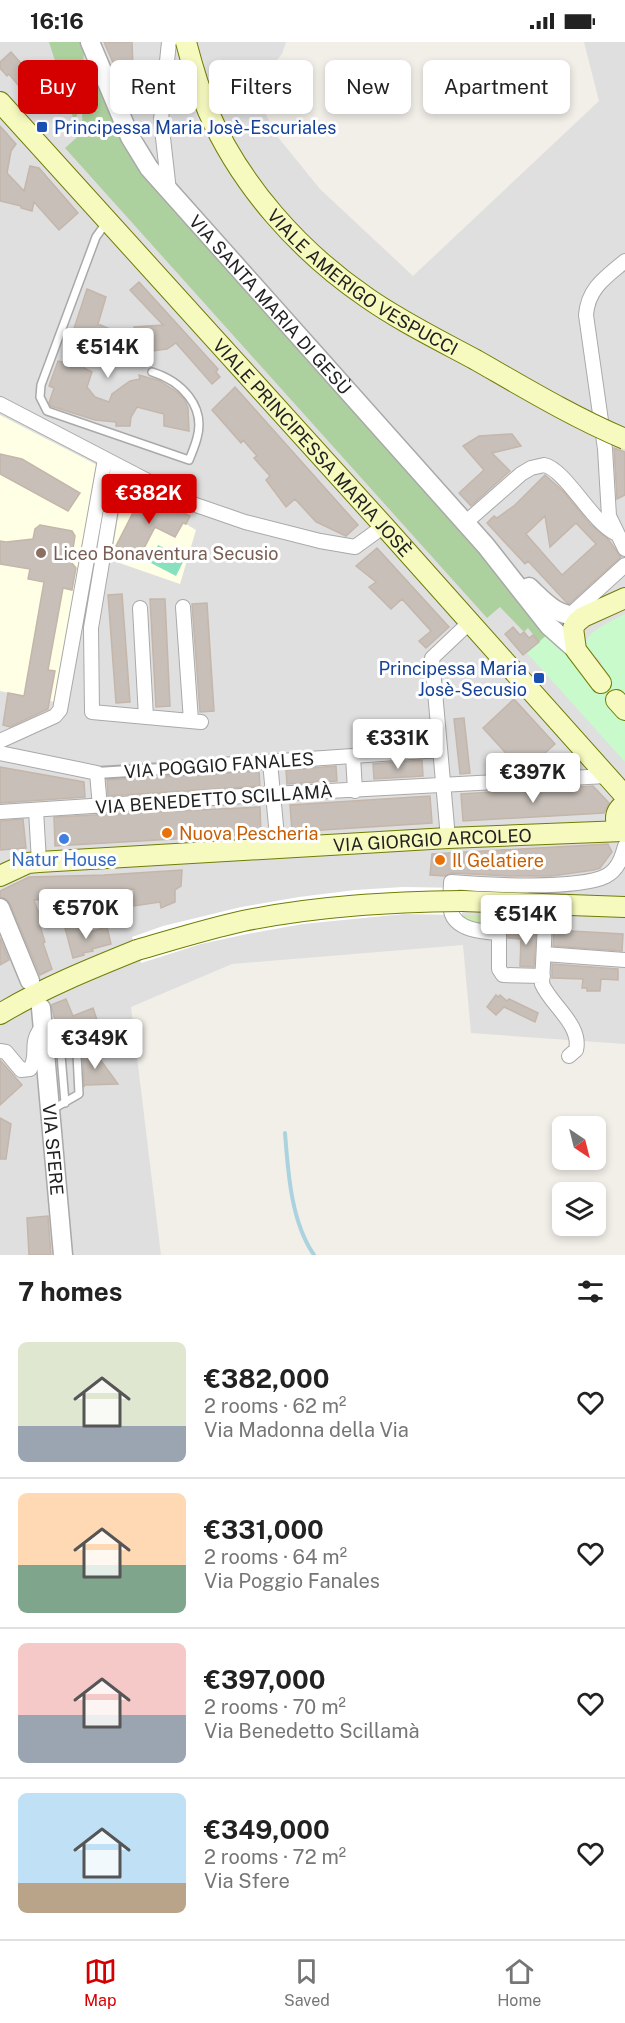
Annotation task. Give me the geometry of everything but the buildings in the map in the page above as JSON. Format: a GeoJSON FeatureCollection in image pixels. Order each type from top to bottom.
{"type":"FeatureCollection","features":[{"type":"Feature","properties":{"kind":"main road","name":"VIALE AMERIGO VESPUCCI"},"geometry":{"type":"LineString","coordinates":[[186,42],[209,112],[230,151],[256,191],[285,228],[321,264],[367,298],[591,425],[625,439]]}},
{"type":"Feature","properties":{"kind":"main road","name":"VIALE PRINCIPESSA MARIA JOSÈ"},"geometry":{"type":"LineString","coordinates":[[2,107],[384,526],[625,796]]}},
{"type":"Feature","properties":{"kind":"main road"},"geometry":{"type":"LineString","coordinates":[[601,683],[575,629],[625,598]]}},
{"type":"Feature","properties":{"kind":"main road"},"geometry":{"type":"LineString","coordinates":[[624,836],[615,820],[620,808],[625,804]]}},
{"type":"Feature","properties":{"kind":"main road","name":"VIA GIORGIO ARCOLEO"},"geometry":{"type":"LineString","coordinates":[[0,876],[34,862],[448,838],[624,836]]}},
{"type":"Feature","properties":{"kind":"main road"},"geometry":{"type":"LineString","coordinates":[[0,1014],[24,999],[137,950],[244,921],[364,904],[408,902],[463,901],[499,919],[625,907]]}},
{"type":"Feature","properties":{"kind":"street","name":"VIA SANTA MARIA DI GESÙ"},"geometry":{"type":"LineString","coordinates":[[90,42],[140,156],[170,193],[486,546]]}},
{"type":"Feature","properties":{"kind":"street"},"geometry":{"type":"LineString","coordinates":[[169,42],[161,120],[170,193]]}},
{"type":"Feature","properties":{"kind":"street"},"geometry":{"type":"LineString","coordinates":[[625,261],[597,285],[587,302],[586,315],[605,449],[609,516],[621,531],[625,549]]}},
{"type":"Feature","properties":{"kind":"street"},"geometry":{"type":"LineString","coordinates":[[0,404],[190,503],[245,522],[320,541],[355,547],[384,526]]}},
{"type":"Feature","properties":{"kind":"street"},"geometry":{"type":"LineString","coordinates":[[0,741],[56,716],[60,710],[105,459]]}},
{"type":"Feature","properties":{"kind":"street"},"geometry":{"type":"LineString","coordinates":[[465,523],[521,474],[531,468],[544,465],[554,469],[610,530],[621,531]]}},
{"type":"Feature","properties":{"kind":"street"},"geometry":{"type":"LineString","coordinates":[[118,467],[92,628],[92,712],[196,722],[183,607]]}},
{"type":"Feature","properties":{"kind":"street"},"geometry":{"type":"LineString","coordinates":[[486,546],[549,626],[581,630],[625,606]]}},
{"type":"Feature","properties":{"kind":"street"},"geometry":{"type":"LineString","coordinates":[[486,546],[575,629]]}},
{"type":"Feature","properties":{"kind":"street"},"geometry":{"type":"LineString","coordinates":[[575,629],[625,565]]}},
{"type":"Feature","properties":{"kind":"street"},"geometry":{"type":"LineString","coordinates":[[140,608],[146,717]]}},
{"type":"Feature","properties":{"kind":"street"},"geometry":{"type":"LineString","coordinates":[[448,838],[432,657],[470,622]]}},
{"type":"Feature","properties":{"kind":"street","name":"VIA POGGIO FANALES"},"geometry":{"type":"LineString","coordinates":[[0,753],[97,773],[440,750]]}},
{"type":"Feature","properties":{"kind":"street"},"geometry":{"type":"LineString","coordinates":[[353,756],[355,790]]}},
{"type":"Feature","properties":{"kind":"street"},"geometry":{"type":"LineString","coordinates":[[270,762],[278,847]]}},
{"type":"Feature","properties":{"kind":"street"},"geometry":{"type":"LineString","coordinates":[[97,773],[100,807]]}},
{"type":"Feature","properties":{"kind":"street","name":"VIA BENEDETTO SCILLAMÀ"},"geometry":{"type":"LineString","coordinates":[[0,812],[273,794],[607,776]]}},
{"type":"Feature","properties":{"kind":"street"},"geometry":{"type":"LineString","coordinates":[[34,862],[36,810]]}},
{"type":"Feature","properties":{"kind":"street"},"geometry":{"type":"LineString","coordinates":[[569,1056],[576,1050],[576,1037],[542,984],[545,923],[499,919],[477,931],[453,917],[450,909],[451,882],[556,884],[605,877],[612,872],[623,854],[624,836]]}},
{"type":"Feature","properties":{"kind":"street","name":"VIA GIORGIO ARCOLEO"},"geometry":{"type":"LineString","coordinates":[[0,865],[34,862]]}},
{"type":"Feature","properties":{"kind":"street"},"geometry":{"type":"LineString","coordinates":[[0,908],[30,981]]}},
{"type":"Feature","properties":{"kind":"street"},"geometry":{"type":"LineString","coordinates":[[499,919],[499,969],[503,975],[543,976]]}},
{"type":"Feature","properties":{"kind":"street"},"geometry":{"type":"LineString","coordinates":[[544,954],[625,960]]}},
{"type":"Feature","properties":{"kind":"street"},"geometry":{"type":"LineString","coordinates":[[0,1051],[6,1052],[21,1071],[30,1069],[36,1033],[47,1027]]}},
{"type":"Feature","properties":{"kind":"street","name":"VIA SFERE"},"geometry":{"type":"LineString","coordinates":[[47,1027],[58,1107],[63,1255]]}},
{"type":"Feature","properties":{"kind":"lane"},"geometry":{"type":"LineString","coordinates":[[107,221],[96,237],[41,385],[40,397],[47,411],[189,460],[198,437],[200,420],[196,407],[189,395],[178,385],[167,377],[152,372]]}},
{"type":"Feature","properties":{"kind":"lane"},"geometry":{"type":"LineString","coordinates":[[47,1027],[77,1054],[79,1094],[58,1107]]}},
{"type":"Feature","properties":{"kind":"shaded area"},"geometry":{"type":"Polygon","coordinates":[[[0,42],[286,42],[277,60],[209,60],[209,114],[266,114],[277,136],[320,189],[413,276],[599,101],[584,42],[625,42],[625,1044],[471,1033],[463,945],[232,964],[131,1007],[161,1255],[0,1255],[0,42]]]}},
{"type":"Feature","properties":{"kind":"shaded area","name":"Liceo Bonaventura Secusio"},"geometry":{"type":"Polygon","coordinates":[[[0,415],[99,466],[55,702],[0,691],[0,415]]]}},
{"type":"Feature","properties":{"kind":"shaded area"},"geometry":{"type":"Polygon","coordinates":[[[125,488],[174,512],[176,509],[190,516],[186,524],[196,530],[180,584],[111,560],[122,493],[125,488]]]}},
{"type":"Feature","properties":{"kind":"green space"},"geometry":{"type":"Polygon","coordinates":[[[49,42],[80,42],[84,53],[83,60],[55,60],[49,42]]]}},
{"type":"Feature","properties":{"kind":"green space"},"geometry":{"type":"Polygon","coordinates":[[[98,84],[110,114],[190,224],[549,633],[539,642],[528,628],[524,632],[500,607],[487,618],[65,148],[84,131],[83,114],[98,114],[98,84]]]}},
{"type":"Feature","properties":{"kind":"green space"},"geometry":{"type":"Polygon","coordinates":[[[72,114],[77,114],[75,124],[72,114]]]}},
{"type":"Feature","properties":{"kind":"green space"},"geometry":{"type":"Polygon","coordinates":[[[158,545],[185,558],[176,576],[149,562],[158,545]]]}},
{"type":"Feature","properties":{"kind":"green space"},"geometry":{"type":"Polygon","coordinates":[[[625,614],[625,762],[527,653],[549,633],[598,666],[602,663],[588,648],[587,639],[608,622],[625,614]]]}},
{"type":"Feature","properties":{"kind":"green space"},"geometry":{"type":"Polygon","coordinates":[[[462,915],[492,915],[493,921],[488,927],[463,919],[462,915]]]}},
{"type":"Feature","properties":{"kind":"pier"},"geometry":{"type":"Polygon","coordinates":[[[403,887],[464,888],[462,915],[404,914],[303,924],[201,944],[141,963],[132,937],[163,926],[241,907],[355,890],[403,887]]]}},
{"type":"Feature","properties":{"kind":"waterway"},"geometry":{"type":"LineString","coordinates":[[285,1133],[292,1196],[300,1228],[314,1255]]}},
{"type":"Feature","properties":{"kind":"place","name":"Principessa Maria Josè-Escuriales"},"geometry":{"type":"Point","coordinates":[42,127]}},
{"type":"Feature","properties":{"kind":"place","name":"Liceo Bonaventura Secusio"},"geometry":{"type":"Point","coordinates":[41,553]}},
{"type":"Feature","properties":{"kind":"place","name":"Principessa Maria Josè-Secusio"},"geometry":{"type":"Point","coordinates":[539,678]}},
{"type":"Feature","properties":{"kind":"place","name":"Nuova Pescheria"},"geometry":{"type":"Point","coordinates":[167,833]}},
{"type":"Feature","properties":{"kind":"place","name":"Natur House"},"geometry":{"type":"Point","coordinates":[64,839]}},
{"type":"Feature","properties":{"kind":"place","name":"Il Gelatiere"},"geometry":{"type":"Point","coordinates":[440,860]}}]}
